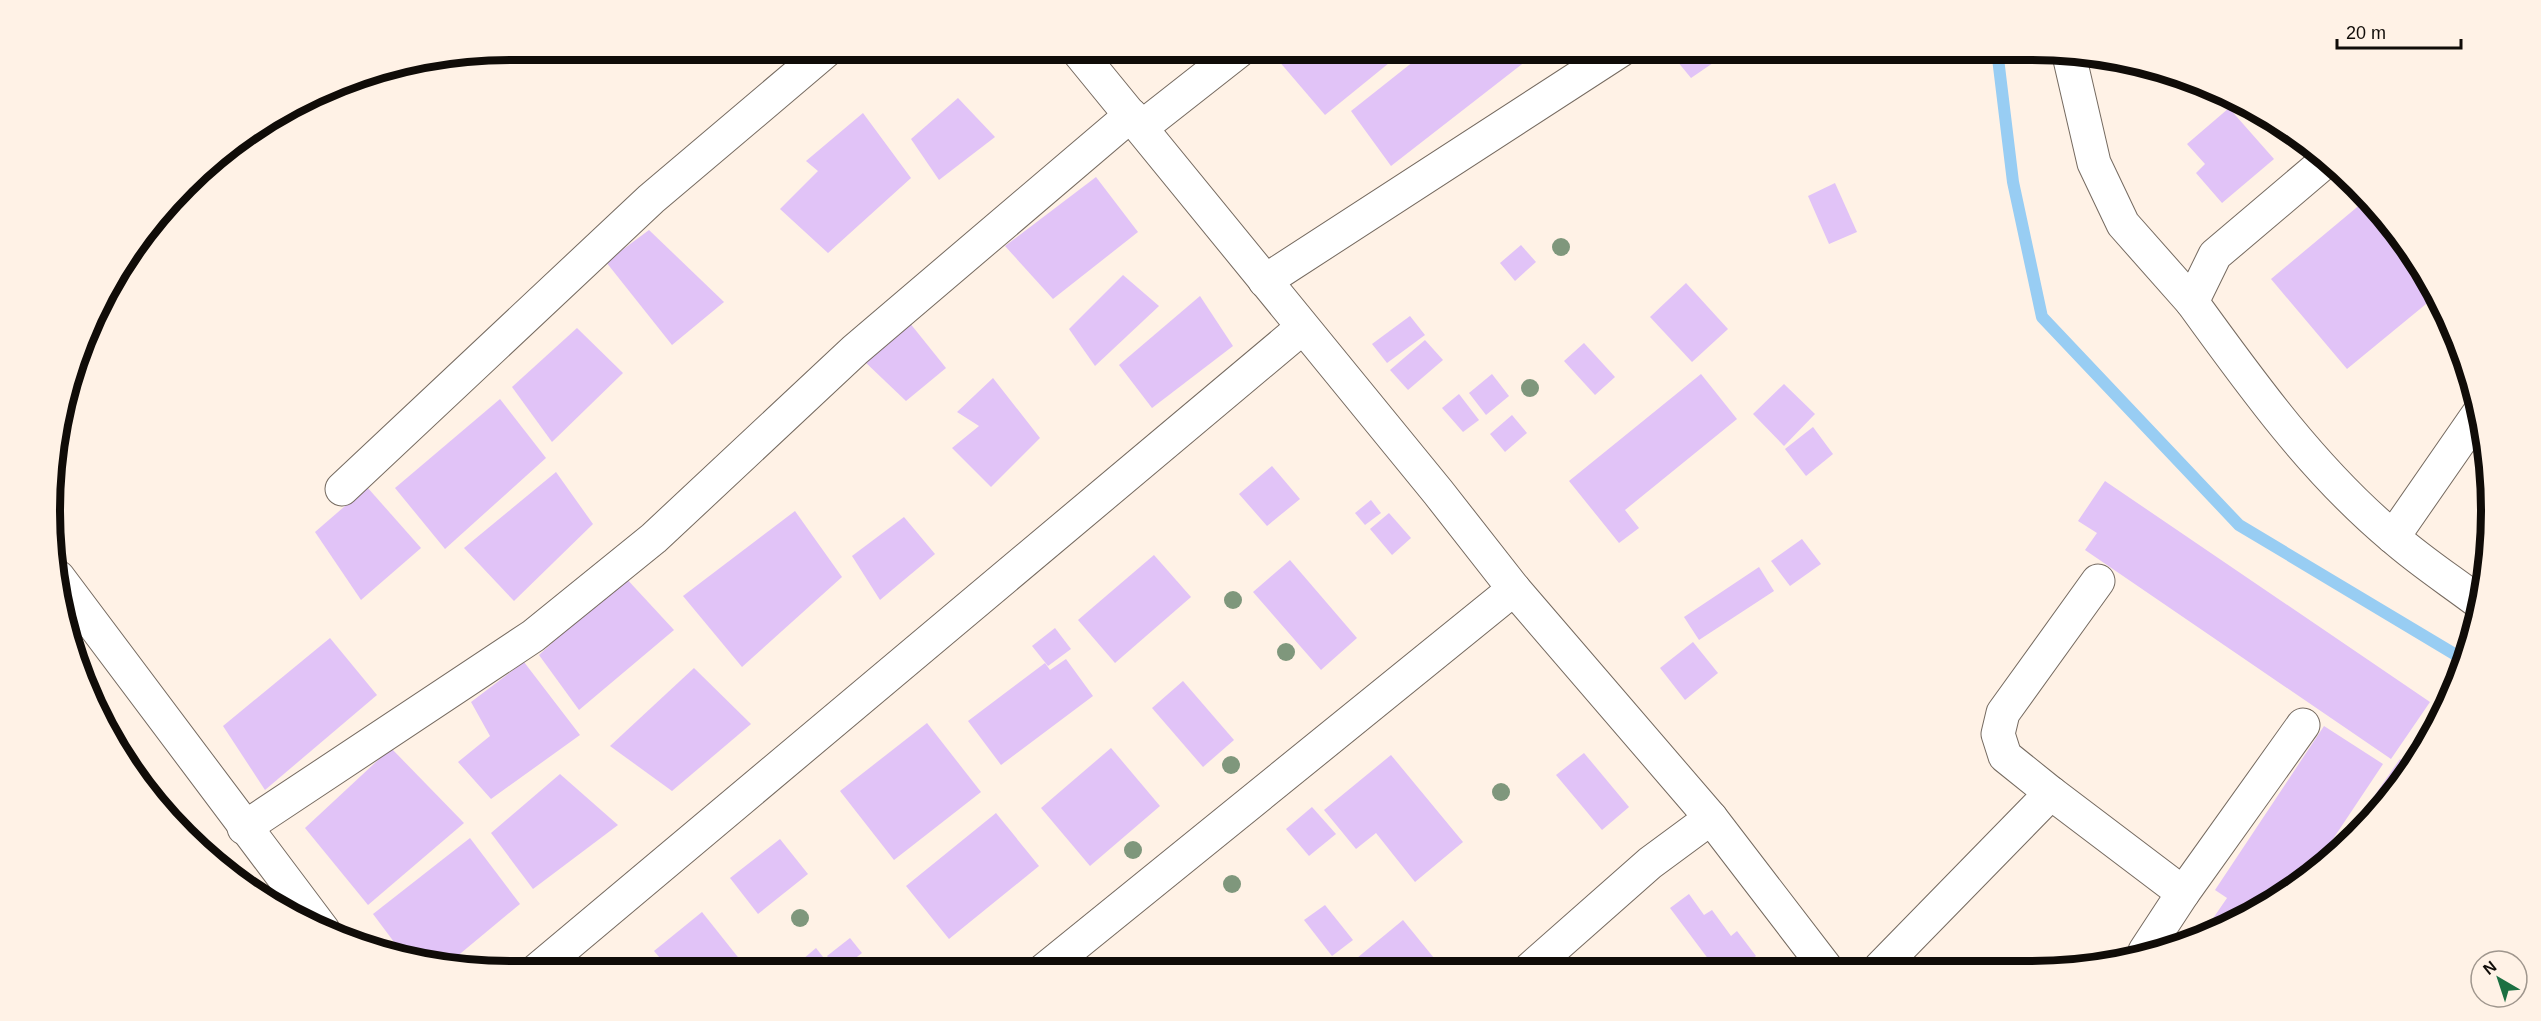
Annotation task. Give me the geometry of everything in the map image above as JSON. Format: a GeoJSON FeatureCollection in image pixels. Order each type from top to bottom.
{"type":"FeatureCollection","features":[{"type":"Feature","properties":{"kind":"street"},"geometry":{"type":"LineString","coordinates":[[342,489],[651,199],[815,60]]}},
{"type":"Feature","properties":{"kind":"street"},"geometry":{"type":"LineString","coordinates":[[1086,60],[1302,328],[1438,492],[1514,589],[1711,818],[1821,961]]}},
{"type":"Feature","properties":{"kind":"street"},"geometry":{"type":"LineString","coordinates":[[244,828],[533,636],[654,538],[855,350],[1136,121],[1225,60]]}},
{"type":"Feature","properties":{"kind":"street"},"geometry":{"type":"LineString","coordinates":[[1265,281],[1606,60]]}},
{"type":"Feature","properties":{"kind":"street"},"geometry":{"type":"LineString","coordinates":[[2071,62],[2094,163],[2123,224],[2192,302],[2244,375],[2328,475],[2393,537],[2472,597]]}},
{"type":"Feature","properties":{"kind":"street"},"geometry":{"type":"LineString","coordinates":[[2192,302],[2215,255],[2321,166]]}},
{"type":"Feature","properties":{"kind":"street"},"geometry":{"type":"LineString","coordinates":[[548,961],[1302,328]]}},
{"type":"Feature","properties":{"kind":"street"},"geometry":{"type":"LineString","coordinates":[[2393,537],[2474,433]]}},
{"type":"Feature","properties":{"kind":"street"},"geometry":{"type":"LineString","coordinates":[[2098,581],[2003,713],[1998,734],[2005,756],[2183,893]]}},
{"type":"Feature","properties":{"kind":"street"},"geometry":{"type":"LineString","coordinates":[[1055,961],[1514,589]]}},
{"type":"Feature","properties":{"kind":"street"},"geometry":{"type":"LineString","coordinates":[[68,590],[312,915]]}},
{"type":"Feature","properties":{"kind":"street"},"geometry":{"type":"LineString","coordinates":[[2149,945],[2183,893],[2303,725]]}},
{"type":"Feature","properties":{"kind":"street"},"geometry":{"type":"LineString","coordinates":[[1887,961],[2051,793]]}},
{"type":"Feature","properties":{"kind":"street"},"geometry":{"type":"LineString","coordinates":[[1539,961],[1650,863],[1711,818]]}},
{"type":"Feature","properties":{"kind":"building"},"geometry":{"type":"Polygon","coordinates":[[[1278,60],[1393,60],[1325,115],[1278,60]]]}},
{"type":"Feature","properties":{"kind":"building"},"geometry":{"type":"Polygon","coordinates":[[[1415,60],[1527,60],[1391,166],[1351,111],[1415,60]]]}},
{"type":"Feature","properties":{"kind":"building"},"geometry":{"type":"Polygon","coordinates":[[[1676,60],[1717,60],[1691,78],[1676,60]]]}},
{"type":"Feature","properties":{"kind":"building"},"geometry":{"type":"Polygon","coordinates":[[[958,98],[995,137],[939,180],[911,139],[958,98]]]}},
{"type":"Feature","properties":{"kind":"building"},"geometry":{"type":"Polygon","coordinates":[[[2229,108],[2274,159],[2222,203],[2196,173],[2205,164],[2187,144],[2229,108]]]}},
{"type":"Feature","properties":{"kind":"building"},"geometry":{"type":"Polygon","coordinates":[[[863,113],[911,178],[828,253],[780,209],[818,171],[806,161],[863,113]]]}},
{"type":"Feature","properties":{"kind":"building"},"geometry":{"type":"Polygon","coordinates":[[[1096,177],[1138,232],[1053,299],[1005,246],[1096,177]]]}},
{"type":"Feature","properties":{"kind":"building"},"geometry":{"type":"Polygon","coordinates":[[[1835,183],[1857,232],[1829,244],[1808,196],[1835,183]]]}},
{"type":"Feature","properties":{"kind":"building"},"geometry":{"type":"Polygon","coordinates":[[[2361,204],[2388,236],[2430,301],[2347,369],[2271,279],[2361,204]]]}},
{"type":"Feature","properties":{"kind":"building"},"geometry":{"type":"Polygon","coordinates":[[[649,230],[724,302],[672,345],[606,262],[649,230]]]}},
{"type":"Feature","properties":{"kind":"building"},"geometry":{"type":"Polygon","coordinates":[[[1521,245],[1536,262],[1515,281],[1500,263],[1521,245]]]}},
{"type":"Feature","properties":{"kind":"building"},"geometry":{"type":"Polygon","coordinates":[[[1123,275],[1159,306],[1095,366],[1069,329],[1123,275]]]}},
{"type":"Feature","properties":{"kind":"building"},"geometry":{"type":"Polygon","coordinates":[[[1686,283],[1728,329],[1692,362],[1650,317],[1686,283]]]}},
{"type":"Feature","properties":{"kind":"building"},"geometry":{"type":"Polygon","coordinates":[[[1200,296],[1233,346],[1152,408],[1119,365],[1200,296]]]}},
{"type":"Feature","properties":{"kind":"building"},"geometry":{"type":"Polygon","coordinates":[[[1410,316],[1425,335],[1387,363],[1372,344],[1410,316]]]}},
{"type":"Feature","properties":{"kind":"building"},"geometry":{"type":"Polygon","coordinates":[[[909,322],[946,368],[906,401],[863,360],[909,322]]]}},
{"type":"Feature","properties":{"kind":"building"},"geometry":{"type":"Polygon","coordinates":[[[577,328],[623,373],[552,442],[512,387],[577,328]]]}},
{"type":"Feature","properties":{"kind":"building"},"geometry":{"type":"Polygon","coordinates":[[[1425,340],[1443,360],[1408,390],[1390,370],[1425,340]]]}},
{"type":"Feature","properties":{"kind":"building"},"geometry":{"type":"Polygon","coordinates":[[[1584,343],[1615,377],[1595,395],[1564,361],[1584,343]]]}},
{"type":"Feature","properties":{"kind":"building"},"geometry":{"type":"Polygon","coordinates":[[[1492,374],[1509,396],[1486,415],[1469,393],[1492,374]]]}},
{"type":"Feature","properties":{"kind":"building"},"geometry":{"type":"Polygon","coordinates":[[[1701,374],[1737,419],[1625,510],[1639,528],[1619,543],[1569,481],[1701,374]]]}},
{"type":"Feature","properties":{"kind":"building"},"geometry":{"type":"Polygon","coordinates":[[[993,378],[1040,438],[991,487],[952,448],[979,426],[957,412],[993,378]]]}},
{"type":"Feature","properties":{"kind":"building"},"geometry":{"type":"Polygon","coordinates":[[[1784,384],[1815,414],[1784,446],[1753,414],[1784,384]]]}},
{"type":"Feature","properties":{"kind":"building"},"geometry":{"type":"Polygon","coordinates":[[[1459,394],[1479,420],[1463,432],[1442,408],[1459,394]]]}},
{"type":"Feature","properties":{"kind":"building"},"geometry":{"type":"Polygon","coordinates":[[[500,399],[546,458],[445,549],[395,488],[500,399]]]}},
{"type":"Feature","properties":{"kind":"building"},"geometry":{"type":"Polygon","coordinates":[[[1512,415],[1527,433],[1505,452],[1490,434],[1512,415]]]}},
{"type":"Feature","properties":{"kind":"building"},"geometry":{"type":"Polygon","coordinates":[[[1813,427],[1833,454],[1806,476],[1785,449],[1813,427]]]}},
{"type":"Feature","properties":{"kind":"building"},"geometry":{"type":"Polygon","coordinates":[[[1272,466],[1300,499],[1267,526],[1239,494],[1272,466]]]}},
{"type":"Feature","properties":{"kind":"building"},"geometry":{"type":"Polygon","coordinates":[[[556,472],[593,524],[514,601],[464,548],[556,472]]]}},
{"type":"Feature","properties":{"kind":"building"},"geometry":{"type":"Polygon","coordinates":[[[2105,481],[2430,702],[2391,759],[2085,550],[2097,533],[2078,521],[2105,481]]]}},
{"type":"Feature","properties":{"kind":"building"},"geometry":{"type":"Polygon","coordinates":[[[367,487],[421,548],[361,600],[315,532],[367,487]]]}},
{"type":"Feature","properties":{"kind":"building"},"geometry":{"type":"Polygon","coordinates":[[[1371,500],[1381,513],[1365,525],[1355,513],[1371,500]]]}},
{"type":"Feature","properties":{"kind":"building"},"geometry":{"type":"Polygon","coordinates":[[[795,511],[842,577],[742,667],[683,596],[795,511]]]}},
{"type":"Feature","properties":{"kind":"building"},"geometry":{"type":"Polygon","coordinates":[[[1389,513],[1411,538],[1392,555],[1370,529],[1389,513]]]}},
{"type":"Feature","properties":{"kind":"building"},"geometry":{"type":"Polygon","coordinates":[[[904,517],[935,554],[880,600],[852,556],[904,517]]]}},
{"type":"Feature","properties":{"kind":"building"},"geometry":{"type":"Polygon","coordinates":[[[1802,539],[1821,564],[1790,586],[1771,561],[1802,539]]]}},
{"type":"Feature","properties":{"kind":"building"},"geometry":{"type":"Polygon","coordinates":[[[1154,555],[1191,597],[1115,663],[1078,620],[1154,555]]]}},
{"type":"Feature","properties":{"kind":"building"},"geometry":{"type":"Polygon","coordinates":[[[1290,560],[1357,638],[1321,670],[1253,592],[1290,560]]]}},
{"type":"Feature","properties":{"kind":"building"},"geometry":{"type":"Polygon","coordinates":[[[1759,567],[1774,591],[1699,640],[1684,617],[1759,567]]]}},
{"type":"Feature","properties":{"kind":"building"},"geometry":{"type":"Polygon","coordinates":[[[624,576],[674,630],[579,710],[539,655],[624,576]]]}},
{"type":"Feature","properties":{"kind":"building"},"geometry":{"type":"Polygon","coordinates":[[[1055,628],[1071,649],[1048,666],[1032,646],[1055,628]]]}},
{"type":"Feature","properties":{"kind":"building"},"geometry":{"type":"Polygon","coordinates":[[[330,638],[377,695],[265,790],[223,726],[330,638]]]}},
{"type":"Feature","properties":{"kind":"building"},"geometry":{"type":"Polygon","coordinates":[[[1693,642],[1718,673],[1685,700],[1660,668],[1693,642]]]}},
{"type":"Feature","properties":{"kind":"building"},"geometry":{"type":"Polygon","coordinates":[[[1066,659],[1093,696],[1001,765],[968,721],[1045,663],[1050,670],[1066,659]]]}},
{"type":"Feature","properties":{"kind":"building"},"geometry":{"type":"Polygon","coordinates":[[[524,662],[580,735],[491,799],[458,762],[490,736],[471,702],[524,662]]]}},
{"type":"Feature","properties":{"kind":"building"},"geometry":{"type":"Polygon","coordinates":[[[694,668],[751,724],[672,791],[610,746],[694,668]]]}},
{"type":"Feature","properties":{"kind":"building"},"geometry":{"type":"Polygon","coordinates":[[[1183,681],[1234,740],[1203,767],[1152,708],[1183,681]]]}},
{"type":"Feature","properties":{"kind":"building"},"geometry":{"type":"Polygon","coordinates":[[[927,723],[981,792],[894,860],[840,791],[927,723]]]}},
{"type":"Feature","properties":{"kind":"building"},"geometry":{"type":"Polygon","coordinates":[[[2324,726],[2383,764],[2324,852],[2305,868],[2256,901],[2209,924],[2227,898],[2215,890],[2324,726]]]}},
{"type":"Feature","properties":{"kind":"building"},"geometry":{"type":"Polygon","coordinates":[[[391,748],[464,823],[368,905],[305,828],[391,748]]]}},
{"type":"Feature","properties":{"kind":"building"},"geometry":{"type":"Polygon","coordinates":[[[1111,748],[1160,806],[1090,866],[1041,808],[1111,748]]]}},
{"type":"Feature","properties":{"kind":"building"},"geometry":{"type":"Polygon","coordinates":[[[1584,753],[1629,807],[1602,830],[1556,775],[1584,753]]]}},
{"type":"Feature","properties":{"kind":"building"},"geometry":{"type":"Polygon","coordinates":[[[1391,755],[1463,842],[1415,882],[1376,833],[1356,849],[1324,810],[1391,755]]]}},
{"type":"Feature","properties":{"kind":"building"},"geometry":{"type":"Polygon","coordinates":[[[2400,759],[2404,762],[2388,785],[2357,821],[2400,759]]]}},
{"type":"Feature","properties":{"kind":"building"},"geometry":{"type":"Polygon","coordinates":[[[560,774],[618,825],[533,889],[491,833],[560,774]]]}},
{"type":"Feature","properties":{"kind":"building"},"geometry":{"type":"Polygon","coordinates":[[[1312,807],[1336,834],[1309,856],[1286,829],[1312,807]]]}},
{"type":"Feature","properties":{"kind":"building"},"geometry":{"type":"Polygon","coordinates":[[[996,813],[1039,866],[949,939],[906,886],[996,813]]]}},
{"type":"Feature","properties":{"kind":"building"},"geometry":{"type":"Polygon","coordinates":[[[470,838],[520,904],[456,957],[398,947],[373,914],[470,838]]]}},
{"type":"Feature","properties":{"kind":"building"},"geometry":{"type":"Polygon","coordinates":[[[780,839],[808,874],[758,914],[730,878],[780,839]]]}},
{"type":"Feature","properties":{"kind":"building"},"geometry":{"type":"Polygon","coordinates":[[[1689,894],[1704,915],[1712,910],[1731,936],[1737,931],[1756,956],[1749,961],[1710,961],[1670,908],[1689,894]]]}},
{"type":"Feature","properties":{"kind":"building"},"geometry":{"type":"Polygon","coordinates":[[[1325,905],[1353,940],[1332,956],[1304,920],[1325,905]]]}},
{"type":"Feature","properties":{"kind":"building"},"geometry":{"type":"Polygon","coordinates":[[[702,912],[741,961],[662,961],[654,951],[702,912]]]}},
{"type":"Feature","properties":{"kind":"building"},"geometry":{"type":"Polygon","coordinates":[[[1403,920],[1436,961],[1353,961],[1403,920]]]}},
{"type":"Feature","properties":{"kind":"building"},"geometry":{"type":"Polygon","coordinates":[[[850,938],[862,953],[852,961],[831,961],[827,956],[850,938]]]}},
{"type":"Feature","properties":{"kind":"building"},"geometry":{"type":"Polygon","coordinates":[[[816,948],[826,961],[801,961],[816,948]]]}},
{"type":"Feature","properties":{"kind":"waterway"},"geometry":{"type":"LineString","coordinates":[[1998,60],[2013,182],[2042,317],[2239,525],[2456,655]]}}]}
